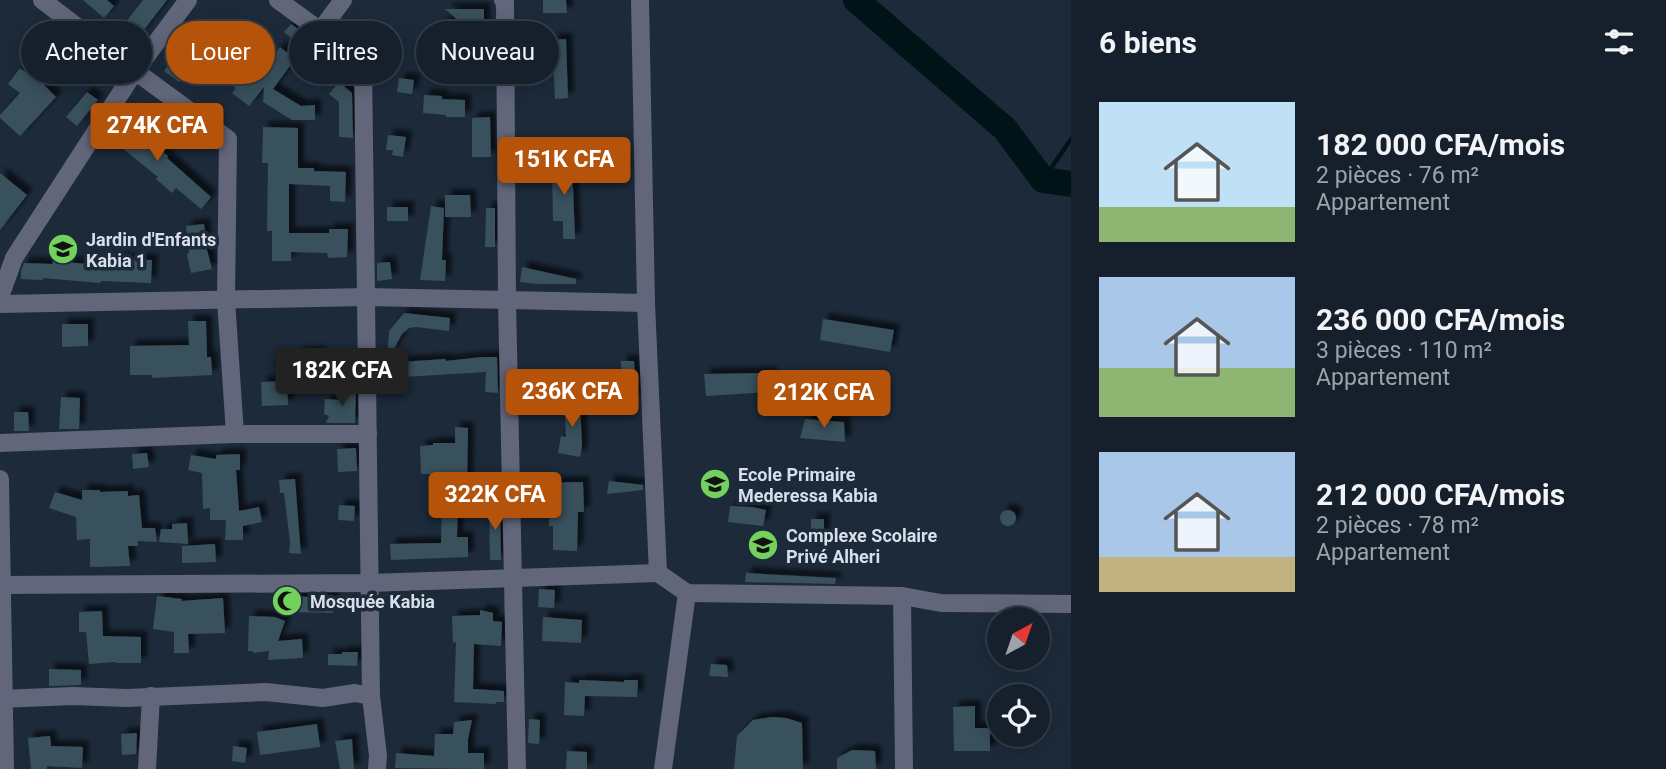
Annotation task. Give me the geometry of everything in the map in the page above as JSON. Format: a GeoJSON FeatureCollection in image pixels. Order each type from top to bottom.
{"type":"FeatureCollection","features":[{"type":"Feature","properties":{"kind":"street"},"geometry":{"type":"LineString","coordinates":[[42,0],[70,21]]}},
{"type":"Feature","properties":{"kind":"street"},"geometry":{"type":"LineString","coordinates":[[152,48],[188,0]]}},
{"type":"Feature","properties":{"kind":"street"},"geometry":{"type":"LineString","coordinates":[[278,0],[306,21]]}},
{"type":"Feature","properties":{"kind":"street"},"geometry":{"type":"LineString","coordinates":[[327,21],[343,0]]}},
{"type":"Feature","properties":{"kind":"street"},"geometry":{"type":"LineString","coordinates":[[503,0],[517,769]]}},
{"type":"Feature","properties":{"kind":"street"},"geometry":{"type":"LineString","coordinates":[[640,0],[646,303],[658,573]]}},
{"type":"Feature","properties":{"kind":"street"},"geometry":{"type":"LineString","coordinates":[[152,83],[228,139],[226,300],[235,434]]}},
{"type":"Feature","properties":{"kind":"street"},"geometry":{"type":"LineString","coordinates":[[0,297],[13,258],[127,84]]}},
{"type":"Feature","properties":{"kind":"street"},"geometry":{"type":"LineString","coordinates":[[363,84],[372,696],[377,769]]}},
{"type":"Feature","properties":{"kind":"street"},"geometry":{"type":"LineString","coordinates":[[0,304],[366,297],[646,303]]}},
{"type":"Feature","properties":{"kind":"street"},"geometry":{"type":"LineString","coordinates":[[0,443],[235,434],[368,434]]}},
{"type":"Feature","properties":{"kind":"street"},"geometry":{"type":"LineString","coordinates":[[0,479],[5,769]]}},
{"type":"Feature","properties":{"kind":"street"},"geometry":{"type":"LineString","coordinates":[[1,585],[370,583],[658,573],[687,593],[902,596],[941,603],[1071,604]]}},
{"type":"Feature","properties":{"kind":"street"},"geometry":{"type":"LineString","coordinates":[[663,769],[687,593]]}},
{"type":"Feature","properties":{"kind":"street"},"geometry":{"type":"LineString","coordinates":[[902,596],[904,769]]}},
{"type":"Feature","properties":{"kind":"street"},"geometry":{"type":"LineString","coordinates":[[2,699],[73,696],[127,698],[266,691],[323,698],[355,693],[372,696]]}},
{"type":"Feature","properties":{"kind":"street"},"geometry":{"type":"LineString","coordinates":[[147,769],[151,696]]}},
{"type":"Feature","properties":{"kind":"building"},"geometry":{"type":"Polygon","coordinates":[[[83,0],[107,0],[114,6],[104,18],[83,0]]]}},
{"type":"Feature","properties":{"kind":"building"},"geometry":{"type":"Polygon","coordinates":[[[143,0],[167,0],[151,21],[127,21],[143,0]]]}},
{"type":"Feature","properties":{"kind":"building"},"geometry":{"type":"Polygon","coordinates":[[[543,0],[566,0],[567,13],[543,13],[543,0]]]}},
{"type":"Feature","properties":{"kind":"building"},"geometry":{"type":"Polygon","coordinates":[[[445,9],[484,9],[484,21],[459,21],[445,9]]]}},
{"type":"Feature","properties":{"kind":"building"},"geometry":{"type":"Polygon","coordinates":[[[566,39],[568,98],[555,99],[554,84],[559,84],[559,40],[566,39]]]}},
{"type":"Feature","properties":{"kind":"building"},"geometry":{"type":"Polygon","coordinates":[[[280,47],[289,54],[289,67],[273,89],[301,106],[315,105],[315,120],[292,120],[263,102],[264,87],[249,106],[232,93],[236,88],[231,84],[275,84],[275,54],[280,47]]]}},
{"type":"Feature","properties":{"kind":"building"},"geometry":{"type":"Polygon","coordinates":[[[20,68],[21,84],[43,84],[56,97],[20,136],[0,118],[20,93],[8,84],[20,68]]]}},
{"type":"Feature","properties":{"kind":"building"},"geometry":{"type":"Polygon","coordinates":[[[402,78],[414,80],[412,94],[397,92],[402,78]]]}},
{"type":"Feature","properties":{"kind":"building"},"geometry":{"type":"Polygon","coordinates":[[[337,84],[341,84],[352,93],[353,138],[339,137],[339,102],[329,94],[337,84]]]}},
{"type":"Feature","properties":{"kind":"building"},"geometry":{"type":"Polygon","coordinates":[[[87,92],[98,100],[77,126],[66,117],[87,92]]]}},
{"type":"Feature","properties":{"kind":"building"},"geometry":{"type":"Polygon","coordinates":[[[424,95],[465,100],[465,117],[423,113],[424,95]]]}},
{"type":"Feature","properties":{"kind":"building"},"geometry":{"type":"Polygon","coordinates":[[[490,117],[491,157],[472,157],[472,118],[490,117]]]}},
{"type":"Feature","properties":{"kind":"building"},"geometry":{"type":"Polygon","coordinates":[[[121,118],[168,156],[167,158],[211,197],[201,209],[176,188],[172,193],[156,179],[158,177],[107,136],[121,118]]]}},
{"type":"Feature","properties":{"kind":"building"},"geometry":{"type":"Polygon","coordinates":[[[263,127],[298,128],[298,168],[346,172],[345,202],[330,201],[330,186],[289,184],[289,233],[329,233],[329,229],[348,229],[347,257],[328,258],[327,253],[291,252],[291,261],[272,261],[272,231],[267,231],[268,163],[262,163],[263,127]]]}},
{"type":"Feature","properties":{"kind":"building"},"geometry":{"type":"Polygon","coordinates":[[[388,135],[406,137],[403,157],[392,155],[393,150],[386,150],[388,135]]]}},
{"type":"Feature","properties":{"kind":"building"},"geometry":{"type":"Polygon","coordinates":[[[608,160],[624,160],[624,178],[609,178],[608,160]]]}},
{"type":"Feature","properties":{"kind":"building"},"geometry":{"type":"Polygon","coordinates":[[[572,161],[575,239],[563,239],[563,221],[553,221],[552,162],[572,161]]]}},
{"type":"Feature","properties":{"kind":"building"},"geometry":{"type":"Polygon","coordinates":[[[0,173],[27,195],[0,230],[0,173]]]}},
{"type":"Feature","properties":{"kind":"building"},"geometry":{"type":"Polygon","coordinates":[[[445,195],[470,195],[471,217],[445,217],[445,195]]]}},
{"type":"Feature","properties":{"kind":"building"},"geometry":{"type":"Polygon","coordinates":[[[431,206],[444,208],[442,260],[446,260],[445,281],[420,280],[431,206]]]}},
{"type":"Feature","properties":{"kind":"building"},"geometry":{"type":"Polygon","coordinates":[[[387,207],[408,207],[408,221],[387,221],[387,207]]]}},
{"type":"Feature","properties":{"kind":"building"},"geometry":{"type":"Polygon","coordinates":[[[486,208],[495,208],[495,247],[485,247],[486,208]]]}},
{"type":"Feature","properties":{"kind":"building"},"geometry":{"type":"Polygon","coordinates":[[[204,224],[212,269],[191,273],[186,226],[204,224]]]}},
{"type":"Feature","properties":{"kind":"building"},"geometry":{"type":"Polygon","coordinates":[[[111,259],[152,260],[151,283],[21,279],[24,263],[52,264],[53,261],[111,266],[111,259]]]}},
{"type":"Feature","properties":{"kind":"building"},"geometry":{"type":"Polygon","coordinates":[[[390,262],[392,279],[377,281],[377,263],[390,262]]]}},
{"type":"Feature","properties":{"kind":"building"},"geometry":{"type":"Polygon","coordinates":[[[522,267],[576,279],[576,284],[520,282],[522,267]]]}},
{"type":"Feature","properties":{"kind":"building"},"geometry":{"type":"Polygon","coordinates":[[[404,313],[450,318],[449,331],[409,328],[402,334],[387,362],[389,331],[404,313]]]}},
{"type":"Feature","properties":{"kind":"building"},"geometry":{"type":"Polygon","coordinates":[[[823,319],[894,330],[890,352],[820,340],[823,319]]]}},
{"type":"Feature","properties":{"kind":"building"},"geometry":{"type":"Polygon","coordinates":[[[188,321],[206,321],[207,357],[211,357],[212,375],[152,378],[152,375],[130,375],[130,346],[189,345],[188,321]]]}},
{"type":"Feature","properties":{"kind":"building"},"geometry":{"type":"Polygon","coordinates":[[[62,324],[88,324],[88,346],[62,347],[62,324]]]}},
{"type":"Feature","properties":{"kind":"building"},"geometry":{"type":"Polygon","coordinates":[[[320,352],[321,374],[298,375],[297,353],[320,352]]]}},
{"type":"Feature","properties":{"kind":"building"},"geometry":{"type":"Polygon","coordinates":[[[497,357],[498,393],[485,392],[486,372],[403,377],[395,375],[399,362],[497,357]]]}},
{"type":"Feature","properties":{"kind":"building"},"geometry":{"type":"Polygon","coordinates":[[[621,361],[634,361],[636,400],[622,400],[621,361]]]}},
{"type":"Feature","properties":{"kind":"building"},"geometry":{"type":"Polygon","coordinates":[[[771,373],[771,392],[706,396],[704,374],[771,373]]]}},
{"type":"Feature","properties":{"kind":"building"},"geometry":{"type":"Polygon","coordinates":[[[287,381],[288,405],[262,406],[261,382],[287,381]]]}},
{"type":"Feature","properties":{"kind":"building"},"geometry":{"type":"Polygon","coordinates":[[[342,387],[356,388],[355,423],[326,423],[329,416],[324,414],[325,399],[342,400],[342,387]]]}},
{"type":"Feature","properties":{"kind":"building"},"geometry":{"type":"Polygon","coordinates":[[[61,397],[80,398],[79,429],[59,429],[61,397]]]}},
{"type":"Feature","properties":{"kind":"building"},"geometry":{"type":"Polygon","coordinates":[[[564,399],[580,399],[580,457],[558,453],[561,436],[566,437],[564,399]]]}},
{"type":"Feature","properties":{"kind":"building"},"geometry":{"type":"Polygon","coordinates":[[[14,412],[28,412],[29,431],[14,431],[14,412]]]}},
{"type":"Feature","properties":{"kind":"building"},"geometry":{"type":"Polygon","coordinates":[[[805,419],[844,422],[845,442],[800,438],[805,419]]]}},
{"type":"Feature","properties":{"kind":"building"},"geometry":{"type":"Polygon","coordinates":[[[455,427],[468,428],[467,489],[450,490],[449,474],[421,474],[420,446],[455,443],[455,427]]]}},
{"type":"Feature","properties":{"kind":"building"},"geometry":{"type":"Polygon","coordinates":[[[356,448],[357,471],[338,472],[337,449],[356,448]]]}},
{"type":"Feature","properties":{"kind":"building"},"geometry":{"type":"Polygon","coordinates":[[[147,453],[149,467],[133,469],[132,454],[147,453]]]}},
{"type":"Feature","properties":{"kind":"building"},"geometry":{"type":"Polygon","coordinates":[[[240,454],[240,470],[236,470],[239,511],[259,507],[262,522],[243,526],[243,540],[225,540],[226,520],[210,520],[210,508],[203,509],[202,473],[188,470],[191,455],[216,459],[216,455],[240,454]]]}},
{"type":"Feature","properties":{"kind":"building"},"geometry":{"type":"Polygon","coordinates":[[[295,479],[301,554],[289,553],[284,493],[280,493],[279,480],[295,479]]]}},
{"type":"Feature","properties":{"kind":"building"},"geometry":{"type":"Polygon","coordinates":[[[609,481],[643,485],[643,490],[607,494],[609,481]]]}},
{"type":"Feature","properties":{"kind":"building"},"geometry":{"type":"Polygon","coordinates":[[[583,482],[584,512],[578,512],[577,551],[553,550],[553,526],[549,526],[549,516],[527,514],[527,483],[583,482]]]}},
{"type":"Feature","properties":{"kind":"building"},"geometry":{"type":"Polygon","coordinates":[[[82,490],[128,491],[128,496],[139,495],[142,528],[155,528],[157,542],[138,541],[138,546],[128,546],[130,566],[90,567],[90,539],[77,540],[76,517],[49,508],[55,492],[82,500],[82,490]]]}},
{"type":"Feature","properties":{"kind":"building"},"geometry":{"type":"Polygon","coordinates":[[[442,502],[458,503],[457,537],[468,537],[468,557],[391,560],[390,544],[441,543],[442,502]]]}},
{"type":"Feature","properties":{"kind":"building"},"geometry":{"type":"Polygon","coordinates":[[[339,505],[355,506],[354,521],[338,520],[339,505]]]}},
{"type":"Feature","properties":{"kind":"building"},"geometry":{"type":"Polygon","coordinates":[[[489,505],[500,505],[501,560],[490,560],[489,505]]]}},
{"type":"Feature","properties":{"kind":"building"},"geometry":{"type":"Polygon","coordinates":[[[730,506],[766,510],[763,526],[728,522],[730,506]]]}},
{"type":"Feature","properties":{"kind":"building"},"geometry":{"type":"Polygon","coordinates":[[[1008,510],[1014,512],[1014,524],[1008,526],[1002,524],[1000,518],[1002,512],[1008,510]]]}},
{"type":"Feature","properties":{"kind":"building"},"geometry":{"type":"Polygon","coordinates":[[[811,519],[824,519],[824,536],[811,535],[811,519]]]}},
{"type":"Feature","properties":{"kind":"building"},"geometry":{"type":"Polygon","coordinates":[[[187,523],[188,544],[159,542],[161,529],[172,529],[172,524],[187,523]]]}},
{"type":"Feature","properties":{"kind":"building"},"geometry":{"type":"Polygon","coordinates":[[[215,544],[216,562],[182,563],[182,546],[215,544]]]}},
{"type":"Feature","properties":{"kind":"building"},"geometry":{"type":"Polygon","coordinates":[[[746,573],[836,578],[835,584],[745,582],[746,573]]]}},
{"type":"Feature","properties":{"kind":"building"},"geometry":{"type":"Polygon","coordinates":[[[539,589],[555,590],[554,608],[538,607],[539,589]]]}},
{"type":"Feature","properties":{"kind":"building"},"geometry":{"type":"Polygon","coordinates":[[[157,596],[182,599],[181,601],[223,598],[225,633],[188,634],[189,653],[174,653],[174,632],[153,629],[157,596]]]}},
{"type":"Feature","properties":{"kind":"building"},"geometry":{"type":"Polygon","coordinates":[[[288,596],[334,596],[333,613],[288,612],[288,596]]]}},
{"type":"Feature","properties":{"kind":"building"},"geometry":{"type":"Polygon","coordinates":[[[480,610],[493,613],[493,621],[502,622],[501,646],[474,644],[473,689],[504,691],[504,702],[454,702],[456,642],[453,643],[452,616],[480,615],[480,610]]]}},
{"type":"Feature","properties":{"kind":"building"},"geometry":{"type":"Polygon","coordinates":[[[102,611],[103,636],[141,637],[141,663],[89,664],[86,632],[79,632],[79,612],[102,611]]]}},
{"type":"Feature","properties":{"kind":"building"},"geometry":{"type":"Polygon","coordinates":[[[249,616],[275,617],[285,621],[278,641],[302,639],[303,658],[268,660],[269,651],[248,651],[249,616]]]}},
{"type":"Feature","properties":{"kind":"building"},"geometry":{"type":"Polygon","coordinates":[[[543,617],[582,620],[581,643],[542,641],[543,617]]]}},
{"type":"Feature","properties":{"kind":"building"},"geometry":{"type":"Polygon","coordinates":[[[358,652],[357,666],[328,665],[328,654],[358,652]]]}},
{"type":"Feature","properties":{"kind":"building"},"geometry":{"type":"Polygon","coordinates":[[[711,664],[727,665],[728,677],[709,676],[711,664]]]}},
{"type":"Feature","properties":{"kind":"building"},"geometry":{"type":"Polygon","coordinates":[[[49,669],[81,670],[81,685],[49,686],[49,669]]]}},
{"type":"Feature","properties":{"kind":"building"},"geometry":{"type":"Polygon","coordinates":[[[579,680],[638,680],[637,697],[585,696],[584,716],[564,715],[565,682],[579,683],[579,680]]]}},
{"type":"Feature","properties":{"kind":"building"},"geometry":{"type":"Polygon","coordinates":[[[975,706],[975,728],[987,728],[987,747],[990,747],[990,751],[954,751],[953,707],[975,706]]]}},
{"type":"Feature","properties":{"kind":"building"},"geometry":{"type":"Polygon","coordinates":[[[772,717],[802,723],[803,769],[734,769],[737,736],[753,720],[772,717]]]}},
{"type":"Feature","properties":{"kind":"building"},"geometry":{"type":"Polygon","coordinates":[[[529,719],[540,720],[539,744],[528,743],[529,719]]]}},
{"type":"Feature","properties":{"kind":"building"},"geometry":{"type":"Polygon","coordinates":[[[472,720],[468,753],[484,753],[484,769],[395,768],[396,753],[434,756],[435,734],[453,734],[454,722],[472,720]]]}},
{"type":"Feature","properties":{"kind":"building"},"geometry":{"type":"Polygon","coordinates":[[[317,724],[320,747],[260,755],[257,732],[317,724]]]}},
{"type":"Feature","properties":{"kind":"building"},"geometry":{"type":"Polygon","coordinates":[[[137,733],[136,754],[122,755],[121,734],[137,733]]]}},
{"type":"Feature","properties":{"kind":"building"},"geometry":{"type":"Polygon","coordinates":[[[50,736],[51,746],[83,747],[82,768],[47,766],[47,769],[31,769],[28,738],[50,736]]]}},
{"type":"Feature","properties":{"kind":"building"},"geometry":{"type":"Polygon","coordinates":[[[352,739],[354,769],[340,769],[335,741],[352,739]]]}},
{"type":"Feature","properties":{"kind":"building"},"geometry":{"type":"Polygon","coordinates":[[[233,746],[247,748],[245,763],[232,761],[233,746]]]}},
{"type":"Feature","properties":{"kind":"building"},"geometry":{"type":"Polygon","coordinates":[[[852,750],[875,751],[876,769],[837,769],[837,758],[852,750]]]}},
{"type":"Feature","properties":{"kind":"building"},"geometry":{"type":"Polygon","coordinates":[[[567,751],[587,752],[587,769],[566,769],[567,751]]]}},
{"type":"Feature","properties":{"kind":"waterway"},"geometry":{"type":"LineString","coordinates":[[856,0],[1005,129],[1043,180],[1071,184]]}},
{"type":"Feature","properties":{"kind":"waterway"},"geometry":{"type":"LineString","coordinates":[[1043,180],[1071,139]]}},
{"type":"Feature","properties":{"kind":"place","name":"Jardin d'Enfants Kabia 1"},"geometry":{"type":"Point","coordinates":[63,249]}},
{"type":"Feature","properties":{"kind":"place","name":"Ecole Primaire Mederessa Kabia"},"geometry":{"type":"Point","coordinates":[715,484]}},
{"type":"Feature","properties":{"kind":"place","name":"Complexe Scolaire Privé Alheri"},"geometry":{"type":"Point","coordinates":[763,545]}},
{"type":"Feature","properties":{"kind":"place","name":"Mosquée Kabia"},"geometry":{"type":"Point","coordinates":[287,601]}}]}
